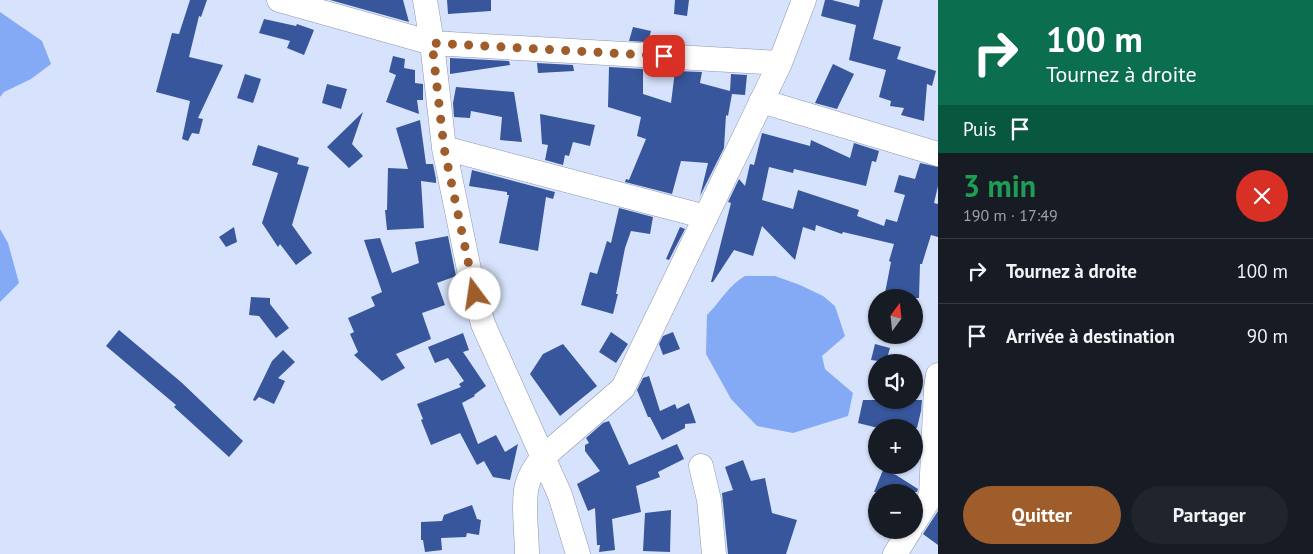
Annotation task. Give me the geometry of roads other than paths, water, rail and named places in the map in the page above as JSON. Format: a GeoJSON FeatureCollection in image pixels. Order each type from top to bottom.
{"type":"FeatureCollection","features":[{"type":"Feature","properties":{"kind":"street"},"geometry":{"type":"LineString","coordinates":[[279,0],[432,43],[780,63]]}},
{"type":"Feature","properties":{"kind":"street"},"geometry":{"type":"LineString","coordinates":[[425,0],[444,148],[471,278],[484,324],[560,495],[578,554]]}},
{"type":"Feature","properties":{"kind":"street"},"geometry":{"type":"LineString","coordinates":[[527,554],[527,483],[532,471],[542,458],[623,388],[780,63],[804,0]]}},
{"type":"Feature","properties":{"kind":"street"},"geometry":{"type":"LineString","coordinates":[[761,101],[938,154]]}},
{"type":"Feature","properties":{"kind":"street"},"geometry":{"type":"LineString","coordinates":[[444,148],[706,217]]}},
{"type":"Feature","properties":{"kind":"street"},"geometry":{"type":"LineString","coordinates":[[923,510],[934,493],[936,388],[938,375]]}},
{"type":"Feature","properties":{"kind":"street"},"geometry":{"type":"LineString","coordinates":[[702,466],[714,554]]}},
{"type":"Feature","properties":{"kind":"street"},"geometry":{"type":"LineString","coordinates":[[895,554],[904,539]]}},
{"type":"Feature","properties":{"kind":"water"},"geometry":{"type":"Polygon","coordinates":[[[0,12],[42,41],[51,64],[31,79],[4,92],[0,97],[0,12]]]}},
{"type":"Feature","properties":{"kind":"water"},"geometry":{"type":"Polygon","coordinates":[[[0,229],[8,243],[19,283],[0,302],[0,229]]]}},
{"type":"Feature","properties":{"kind":"water"},"geometry":{"type":"Polygon","coordinates":[[[745,276],[775,276],[823,296],[835,306],[845,336],[822,356],[825,369],[853,393],[848,416],[793,433],[757,426],[731,399],[706,354],[707,315],[729,289],[745,276]]]}}]}
